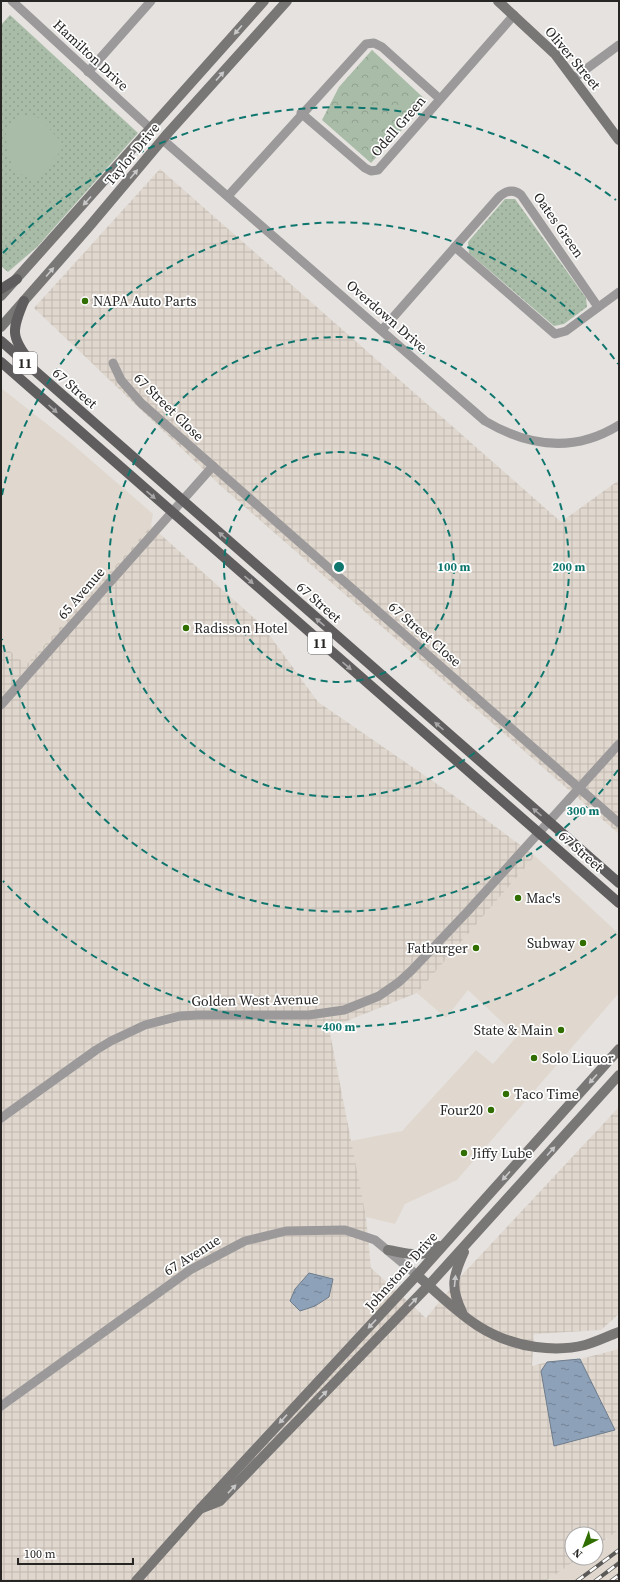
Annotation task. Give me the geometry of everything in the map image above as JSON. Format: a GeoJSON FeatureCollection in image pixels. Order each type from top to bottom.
{"type":"FeatureCollection","features":[{"type":"Feature","properties":{"kind":"main road","name":"Taylor Drive"},"geometry":{"type":"LineString","coordinates":[[1,296],[264,1]]}},
{"type":"Feature","properties":{"kind":"main road","name":"Taylor Drive"},"geometry":{"type":"LineString","coordinates":[[1,327],[163,140],[287,1]]}},
{"type":"Feature","properties":{"kind":"main road","name":"Oliver Street"},"geometry":{"type":"LineString","coordinates":[[498,1],[546,45],[574,78],[619,140]]}},
{"type":"Feature","properties":{"kind":"main road"},"geometry":{"type":"LineString","coordinates":[[1,289],[17,279]]}},
{"type":"Feature","properties":{"kind":"main road"},"geometry":{"type":"LineString","coordinates":[[24,302],[15,322],[14,334],[16,341],[49,384]]}},
{"type":"Feature","properties":{"kind":"main road","name":"67 Street"},"geometry":{"type":"LineString","coordinates":[[1,341],[619,883]]}},
{"type":"Feature","properties":{"kind":"main road","name":"67 Street"},"geometry":{"type":"LineString","coordinates":[[1,362],[618,903]]}},
{"type":"Feature","properties":{"kind":"main road"},"geometry":{"type":"LineString","coordinates":[[1,371],[24,383]]}},
{"type":"Feature","properties":{"kind":"main road","name":"Johnstone Drive"},"geometry":{"type":"LineString","coordinates":[[136,1581],[200,1509],[450,1239],[619,1049]]}},
{"type":"Feature","properties":{"kind":"main road","name":"Johnstone Drive"},"geometry":{"type":"LineString","coordinates":[[200,1509],[220,1502],[469,1243],[619,1075]]}},
{"type":"Feature","properties":{"kind":"main road"},"geometry":{"type":"LineString","coordinates":[[388,1250],[418,1256],[430,1252],[450,1239]]}},
{"type":"Feature","properties":{"kind":"main road"},"geometry":{"type":"LineString","coordinates":[[465,1317],[455,1297],[453,1282],[457,1267],[469,1243]]}},
{"type":"Feature","properties":{"kind":"main road"},"geometry":{"type":"LineString","coordinates":[[417,1275],[465,1317],[494,1336],[519,1345],[551,1349],[584,1345],[619,1332]]}},
{"type":"Feature","properties":{"kind":"street","name":"Hamilton Drive"},"geometry":{"type":"LineString","coordinates":[[12,1],[151,129]]}},
{"type":"Feature","properties":{"kind":"street"},"geometry":{"type":"LineString","coordinates":[[88,72],[151,1]]}},
{"type":"Feature","properties":{"kind":"street","name":"Odell Green"},"geometry":{"type":"LineString","coordinates":[[301,113],[362,166],[368,170],[374,171],[381,168],[514,15]]}},
{"type":"Feature","properties":{"kind":"street","name":"Odell Green"},"geometry":{"type":"LineString","coordinates":[[228,196],[301,113],[363,46],[370,43],[382,47],[440,99]]}},
{"type":"Feature","properties":{"kind":"street"},"geometry":{"type":"LineString","coordinates":[[574,78],[619,45]]}},
{"type":"Feature","properties":{"kind":"street","name":"Overdown Drive"},"geometry":{"type":"LineString","coordinates":[[163,140],[472,410],[498,429],[514,436],[538,443],[570,443],[594,437],[619,425]]}},
{"type":"Feature","properties":{"kind":"street","name":"Oates Green"},"geometry":{"type":"LineString","coordinates":[[382,330],[501,195],[508,191],[519,192],[598,307]]}},
{"type":"Feature","properties":{"kind":"street"},"geometry":{"type":"LineString","coordinates":[[455,247],[555,334],[566,331],[619,292]]}},
{"type":"Feature","properties":{"kind":"street","name":"67 Street Close"},"geometry":{"type":"LineString","coordinates":[[113,363],[121,380],[129,390],[213,466],[619,823]]}},
{"type":"Feature","properties":{"kind":"street"},"geometry":{"type":"LineString","coordinates":[[182,500],[213,466]]}},
{"type":"Feature","properties":{"kind":"street","name":"65 Avenue"},"geometry":{"type":"LineString","coordinates":[[1,705],[182,500]]}},
{"type":"Feature","properties":{"kind":"street","name":"Golden West Avenue"},"geometry":{"type":"LineString","coordinates":[[1,1118],[96,1050],[146,1025],[163,1020],[198,1015],[309,1015],[344,1010],[379,996],[390,989],[412,970],[619,744]]}},
{"type":"Feature","properties":{"kind":"street","name":"67 Avenue"},"geometry":{"type":"LineString","coordinates":[[1,1406],[190,1270],[245,1241],[286,1231],[333,1229],[345,1230],[365,1236],[388,1250],[417,1275]]}},
{"type":"Feature","properties":{"kind":"shaded area"},"geometry":{"type":"Polygon","coordinates":[[[160,169],[561,522],[619,480],[619,834],[222,487],[34,308],[160,169]]]}},
{"type":"Feature","properties":{"kind":"shaded area"},"geometry":{"type":"Polygon","coordinates":[[[1,388],[71,443],[153,514],[151,526],[26,665],[1,643],[1,388]]]}},
{"type":"Feature","properties":{"kind":"shaded area"},"geometry":{"type":"Polygon","coordinates":[[[151,526],[262,625],[318,702],[453,795],[535,856],[417,993],[329,1028],[366,1217],[371,1268],[426,1318],[462,1275],[619,1107],[619,1314],[601,1330],[534,1334],[532,1366],[547,1362],[580,1359],[619,1349],[619,1530],[604,1540],[604,1526],[564,1526],[564,1566],[568,1566],[546,1581],[1,1581],[1,643],[26,665],[151,526]]]}},
{"type":"Feature","properties":{"kind":"shaded area"},"geometry":{"type":"Polygon","coordinates":[[[535,856],[619,934],[619,993],[457,1180],[405,1204],[395,1224],[366,1217],[350,1141],[402,1131],[476,1050],[493,1064],[517,1036],[468,990],[446,1018],[417,993],[535,856]]]}},
{"type":"Feature","properties":{"kind":"shaded area"},"geometry":{"type":"Polygon","coordinates":[[[619,1530],[619,1581],[546,1581],[568,1566],[604,1566],[604,1540],[619,1530]]]}},
{"type":"Feature","properties":{"kind":"green space"},"geometry":{"type":"Polygon","coordinates":[[[10,15],[138,133],[37,247],[8,272],[1,266],[1,25],[10,15]]]}},
{"type":"Feature","properties":{"kind":"green space"},"geometry":{"type":"Polygon","coordinates":[[[372,50],[428,102],[371,163],[322,120],[339,87],[372,50]]]}},
{"type":"Feature","properties":{"kind":"green space"},"geometry":{"type":"Polygon","coordinates":[[[20,115],[40,118],[62,143],[61,151],[36,180],[15,172],[7,152],[6,133],[20,115]]]}},
{"type":"Feature","properties":{"kind":"green space"},"geometry":{"type":"Polygon","coordinates":[[[505,199],[515,199],[586,298],[587,307],[564,324],[554,326],[469,253],[468,242],[505,199]]]}},
{"type":"Feature","properties":{"kind":"water"},"geometry":{"type":"Polygon","coordinates":[[[309,1273],[333,1279],[329,1297],[315,1306],[300,1311],[290,1301],[295,1289],[309,1273]]]}},
{"type":"Feature","properties":{"kind":"water"},"geometry":{"type":"Polygon","coordinates":[[[580,1359],[615,1430],[554,1446],[541,1371],[547,1362],[580,1359]]]}},
{"type":"Feature","properties":{"kind":"railway"},"geometry":{"type":"LineString","coordinates":[[577,1581],[619,1550]]}},
{"type":"Feature","properties":{"kind":"railway"},"geometry":{"type":"LineString","coordinates":[[595,1581],[619,1563]]}},
{"type":"Feature","properties":{"kind":"railway"},"geometry":{"type":"LineString","coordinates":[[611,1581],[619,1575]]}},
{"type":"Feature","properties":{"kind":"place","name":"NAPA Auto Parts"},"geometry":{"type":"Point","coordinates":[85,301]}},
{"type":"Feature","properties":{"kind":"place","name":"Radisson Hotel"},"geometry":{"type":"Point","coordinates":[186,628]}},
{"type":"Feature","properties":{"kind":"place","name":"Mac's"},"geometry":{"type":"Point","coordinates":[518,898]}},
{"type":"Feature","properties":{"kind":"place","name":"Subway"},"geometry":{"type":"Point","coordinates":[583,943]}},
{"type":"Feature","properties":{"kind":"place","name":"Fatburger"},"geometry":{"type":"Point","coordinates":[476,948]}},
{"type":"Feature","properties":{"kind":"place","name":"State & Main"},"geometry":{"type":"Point","coordinates":[561,1030]}},
{"type":"Feature","properties":{"kind":"place","name":"Solo Liquor"},"geometry":{"type":"Point","coordinates":[534,1058]}},
{"type":"Feature","properties":{"kind":"place","name":"Taco Time"},"geometry":{"type":"Point","coordinates":[506,1094]}},
{"type":"Feature","properties":{"kind":"place","name":"Four20"},"geometry":{"type":"Point","coordinates":[491,1110]}},
{"type":"Feature","properties":{"kind":"place","name":"Jiffy Lube"},"geometry":{"type":"Point","coordinates":[464,1153]}}]}
